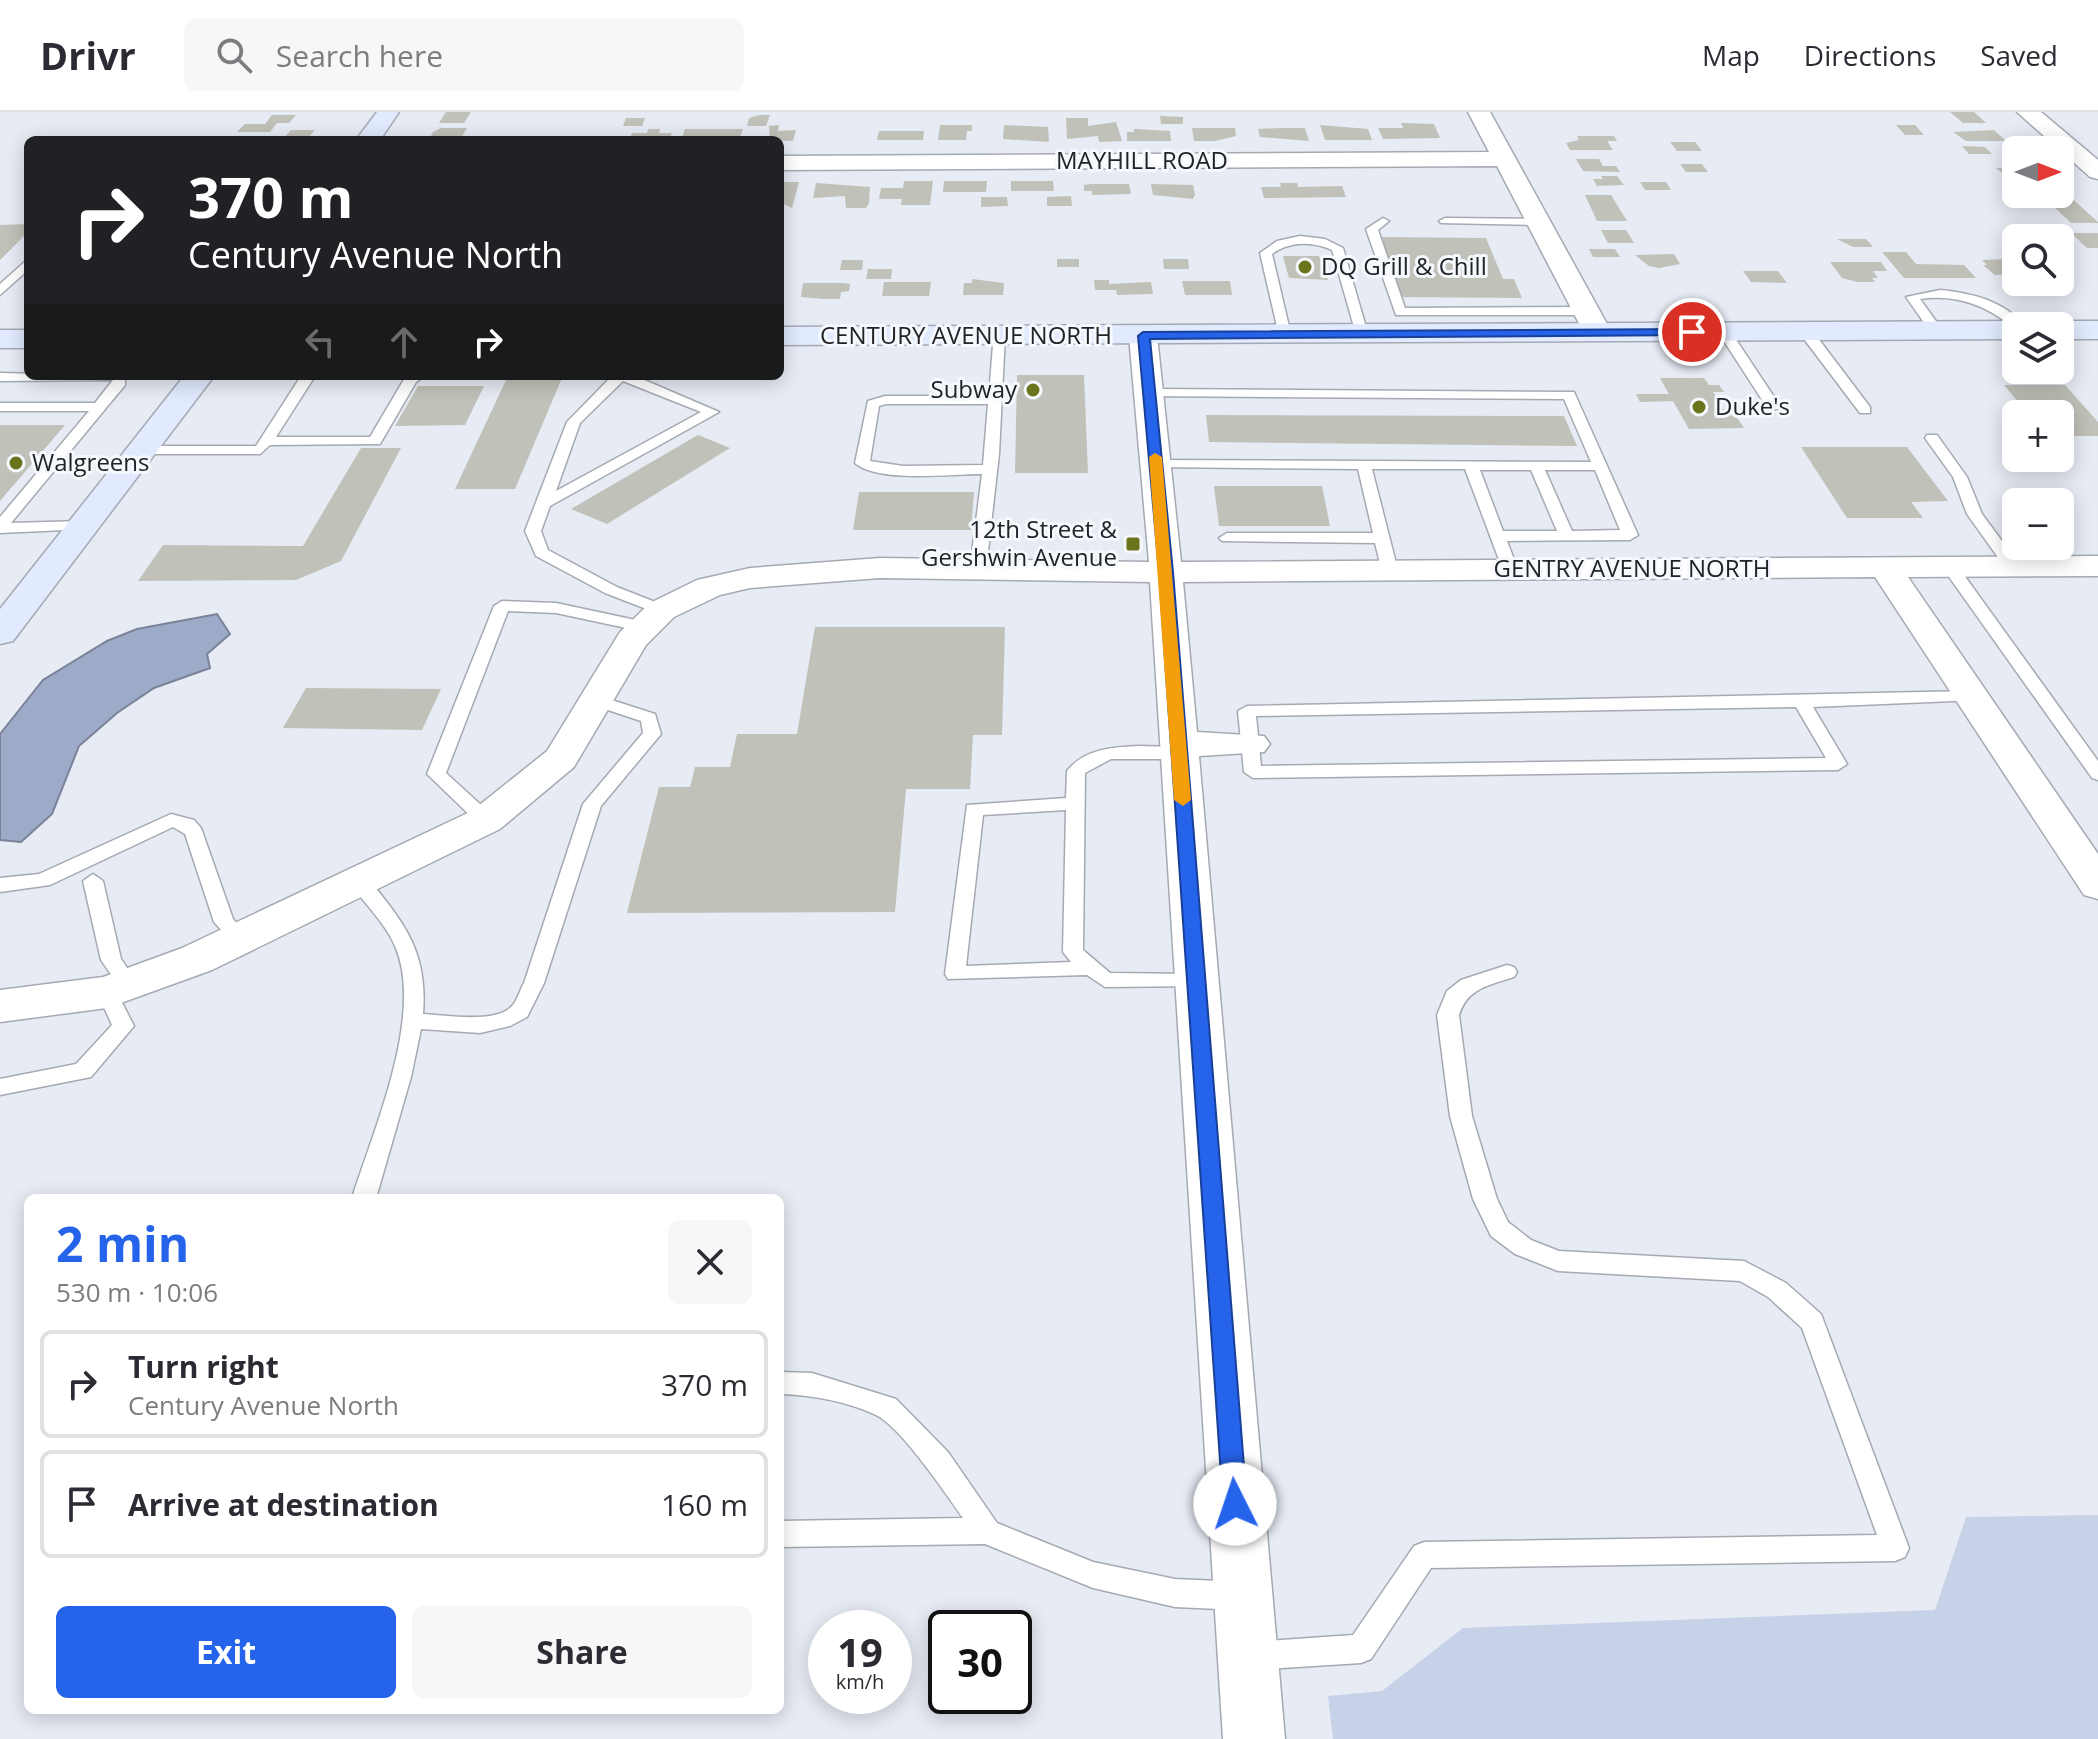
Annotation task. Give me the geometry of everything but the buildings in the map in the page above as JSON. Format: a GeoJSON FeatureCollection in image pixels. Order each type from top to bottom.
{"type":"FeatureCollection","features":[{"type":"Feature","properties":{"kind":"main road"},"geometry":{"type":"LineString","coordinates":[[371,136],[388,112]]}},
{"type":"Feature","properties":{"kind":"main road","name":"CENTURY AVENUE NORTH"},"geometry":{"type":"LineString","coordinates":[[784,336],[1362,334],[1403,323],[1592,322],[1724,332],[2002,329]]}},
{"type":"Feature","properties":{"kind":"main road"},"geometry":{"type":"LineString","coordinates":[[2074,330],[2098,330]]}},
{"type":"Feature","properties":{"kind":"main road"},"geometry":{"type":"LineString","coordinates":[[0,339],[24,339]]}},
{"type":"Feature","properties":{"kind":"main road"},"geometry":{"type":"LineString","coordinates":[[0,633],[196,380]]}},
{"type":"Feature","properties":{"kind":"street"},"geometry":{"type":"LineString","coordinates":[[1479,112],[1592,322]]}},
{"type":"Feature","properties":{"kind":"street"},"geometry":{"type":"LineString","coordinates":[[2028,112],[2098,172]]}},
{"type":"Feature","properties":{"kind":"street","name":"MAYHILL ROAD"},"geometry":{"type":"LineString","coordinates":[[784,163],[1504,159]]}},
{"type":"Feature","properties":{"kind":"street"},"geometry":{"type":"LineString","coordinates":[[1143,336],[1166,572],[1254,1739]]}},
{"type":"Feature","properties":{"kind":"street","name":"GENTRY AVENUE NORTH"},"geometry":{"type":"LineString","coordinates":[[653,619],[709,587],[770,574],[880,568],[1166,572],[2098,566]]}},
{"type":"Feature","properties":{"kind":"street"},"geometry":{"type":"LineString","coordinates":[[1885,567],[2098,885]]}},
{"type":"Feature","properties":{"kind":"street"},"geometry":{"type":"LineString","coordinates":[[0,1006],[118,988],[197,959],[486,820],[561,759],[632,639],[653,619]]}},
{"type":"Feature","properties":{"kind":"street"},"geometry":{"type":"LineString","coordinates":[[1179,749],[1251,744]]}},
{"type":"Feature","properties":{"kind":"lane"},"geometry":{"type":"LineString","coordinates":[[1383,221],[1372,229],[1403,323]]}},
{"type":"Feature","properties":{"kind":"lane"},"geometry":{"type":"LineString","coordinates":[[1445,221],[1538,222]]}},
{"type":"Feature","properties":{"kind":"lane"},"geometry":{"type":"LineString","coordinates":[[1285,335],[1266,253],[1273,244],[1312,241],[1326,241],[1337,248],[1362,334]]}},
{"type":"Feature","properties":{"kind":"lane"},"geometry":{"type":"LineString","coordinates":[[0,291],[24,267]]}},
{"type":"Feature","properties":{"kind":"lane"},"geometry":{"type":"LineString","coordinates":[[1937,331],[1912,297],[1948,293],[1996,309],[2002,314]]}},
{"type":"Feature","properties":{"kind":"lane"},"geometry":{"type":"LineString","coordinates":[[1724,332],[1773,406]]}},
{"type":"Feature","properties":{"kind":"lane"},"geometry":{"type":"LineString","coordinates":[[1806,332],[1865,410]]}},
{"type":"Feature","properties":{"kind":"lane"},"geometry":{"type":"LineString","coordinates":[[978,569],[990,469],[999,335]]}},
{"type":"Feature","properties":{"kind":"lane"},"geometry":{"type":"LineString","coordinates":[[0,377],[24,376]]}},
{"type":"Feature","properties":{"kind":"lane"},"geometry":{"type":"LineString","coordinates":[[0,527],[119,380]]}},
{"type":"Feature","properties":{"kind":"lane"},"geometry":{"type":"LineString","coordinates":[[142,450],[260,450],[305,380]]}},
{"type":"Feature","properties":{"kind":"lane"},"geometry":{"type":"LineString","coordinates":[[265,441],[375,441],[410,380]]}},
{"type":"Feature","properties":{"kind":"lane"},"geometry":{"type":"LineString","coordinates":[[618,380],[574,422],[533,531],[541,553],[611,590],[653,619]]}},
{"type":"Feature","properties":{"kind":"lane"},"geometry":{"type":"LineString","coordinates":[[542,504],[712,412],[632,380]]}},
{"type":"Feature","properties":{"kind":"lane"},"geometry":{"type":"LineString","coordinates":[[1149,393],[1569,395],[1630,535],[1498,536]]}},
{"type":"Feature","properties":{"kind":"lane"},"geometry":{"type":"LineString","coordinates":[[990,469],[879,469],[862,463],[873,404],[885,400],[995,400]]}},
{"type":"Feature","properties":{"kind":"lane"},"geometry":{"type":"LineString","coordinates":[[0,407],[100,407]]}},
{"type":"Feature","properties":{"kind":"lane"},"geometry":{"type":"LineString","coordinates":[[1932,438],[1960,477],[1975,514],[2013,567]]}},
{"type":"Feature","properties":{"kind":"lane"},"geometry":{"type":"LineString","coordinates":[[1156,463],[1600,466]]}},
{"type":"Feature","properties":{"kind":"lane"},"geometry":{"type":"LineString","coordinates":[[1364,464],[1390,571]]}},
{"type":"Feature","properties":{"kind":"lane"},"geometry":{"type":"LineString","coordinates":[[1471,465],[1510,570]]}},
{"type":"Feature","properties":{"kind":"lane"},"geometry":{"type":"LineString","coordinates":[[1536,465],[1566,535]]}},
{"type":"Feature","properties":{"kind":"lane"},"geometry":{"type":"LineString","coordinates":[[0,527],[82,526]]}},
{"type":"Feature","properties":{"kind":"lane"},"geometry":{"type":"LineString","coordinates":[[1227,538],[1381,538]]}},
{"type":"Feature","properties":{"kind":"lane"},"geometry":{"type":"LineString","coordinates":[[1950,567],[2098,774]]}},
{"type":"Feature","properties":{"kind":"lane"},"geometry":{"type":"LineString","coordinates":[[486,820],[436,774],[502,606],[556,608],[653,619]]}},
{"type":"Feature","properties":{"kind":"lane"},"geometry":{"type":"LineString","coordinates":[[1802,702],[1838,764],[1253,772],[1247,711],[1802,702],[1971,696]]}},
{"type":"Feature","properties":{"kind":"lane"},"geometry":{"type":"LineString","coordinates":[[412,1021],[480,1025],[503,1021],[520,1012],[534,983],[592,804],[652,734],[649,718],[596,700]]}},
{"type":"Feature","properties":{"kind":"lane"},"geometry":{"type":"LineString","coordinates":[[1179,749],[1100,754],[1085,761],[1076,771],[1073,952],[1105,980],[1196,981]]}},
{"type":"Feature","properties":{"kind":"lane"},"geometry":{"type":"LineString","coordinates":[[1076,804],[974,809],[955,974],[1089,968]]}},
{"type":"Feature","properties":{"kind":"lane"},"geometry":{"type":"LineString","coordinates":[[0,885],[43,880],[171,820],[187,824],[194,832],[224,922],[240,938]]}},
{"type":"Feature","properties":{"kind":"lane"},"geometry":{"type":"LineString","coordinates":[[0,1087],[83,1071],[123,1026],[118,988],[93,881]]}},
{"type":"Feature","properties":{"kind":"lane"},"geometry":{"type":"LineString","coordinates":[[359,881],[392,922],[410,956],[417,988],[412,1021],[365,1194]]}},
{"type":"Feature","properties":{"kind":"lane"},"geometry":{"type":"LineString","coordinates":[[1248,1656],[1361,1649],[1424,1555],[1895,1548],[1812,1322],[1770,1285],[1744,1271],[1558,1261],[1523,1247],[1499,1229],[1485,1199],[1461,1116],[1448,1015],[1454,996],[1468,985],[1507,972]]}},
{"type":"Feature","properties":{"kind":"lane"},"geometry":{"type":"LineString","coordinates":[[784,1383],[812,1384],[887,1407],[939,1461],[987,1531]]}},
{"type":"Feature","properties":{"kind":"lane"},"geometry":{"type":"LineString","coordinates":[[784,1534],[987,1531],[1093,1575],[1175,1593],[1242,1596]]}},
{"type":"Feature","properties":{"kind":"shaded area"},"geometry":{"type":"Polygon","coordinates":[[[217,614],[230,634],[207,654],[210,668],[154,688],[117,713],[79,746],[52,814],[21,842],[0,840],[0,734],[43,680],[107,641],[137,629],[217,614]]]}},
{"type":"Feature","properties":{"kind":"shaded area"},"geometry":{"type":"Polygon","coordinates":[[[2098,1515],[2098,1739],[1333,1739],[1328,1696],[1382,1691],[1463,1628],[1935,1610],[1966,1517],[2098,1515]]]}},
{"type":"Feature","properties":{"kind":"slow traffic"},"geometry":{"type":"LineString","coordinates":[[1155,457],[1183,800]]}},
{"type":"Feature","properties":{"kind":"place","name":"DQ Grill & Chill"},"geometry":{"type":"Point","coordinates":[1305,267]}},
{"type":"Feature","properties":{"kind":"place","name":"Subway"},"geometry":{"type":"Point","coordinates":[1033,390]}},
{"type":"Feature","properties":{"kind":"place","name":"Duke's"},"geometry":{"type":"Point","coordinates":[1699,407]}},
{"type":"Feature","properties":{"kind":"place","name":"Walgreens"},"geometry":{"type":"Point","coordinates":[16,463]}},
{"type":"Feature","properties":{"kind":"place","name":"12th Street & Gershwin Avenue"},"geometry":{"type":"Point","coordinates":[1133,544]}},
{"type":"Feature","properties":{"kind":"route"},"geometry":{"type":"LineString","coordinates":[[1235,1504],[1166,572],[1143,336],[1692,332]]}}]}
